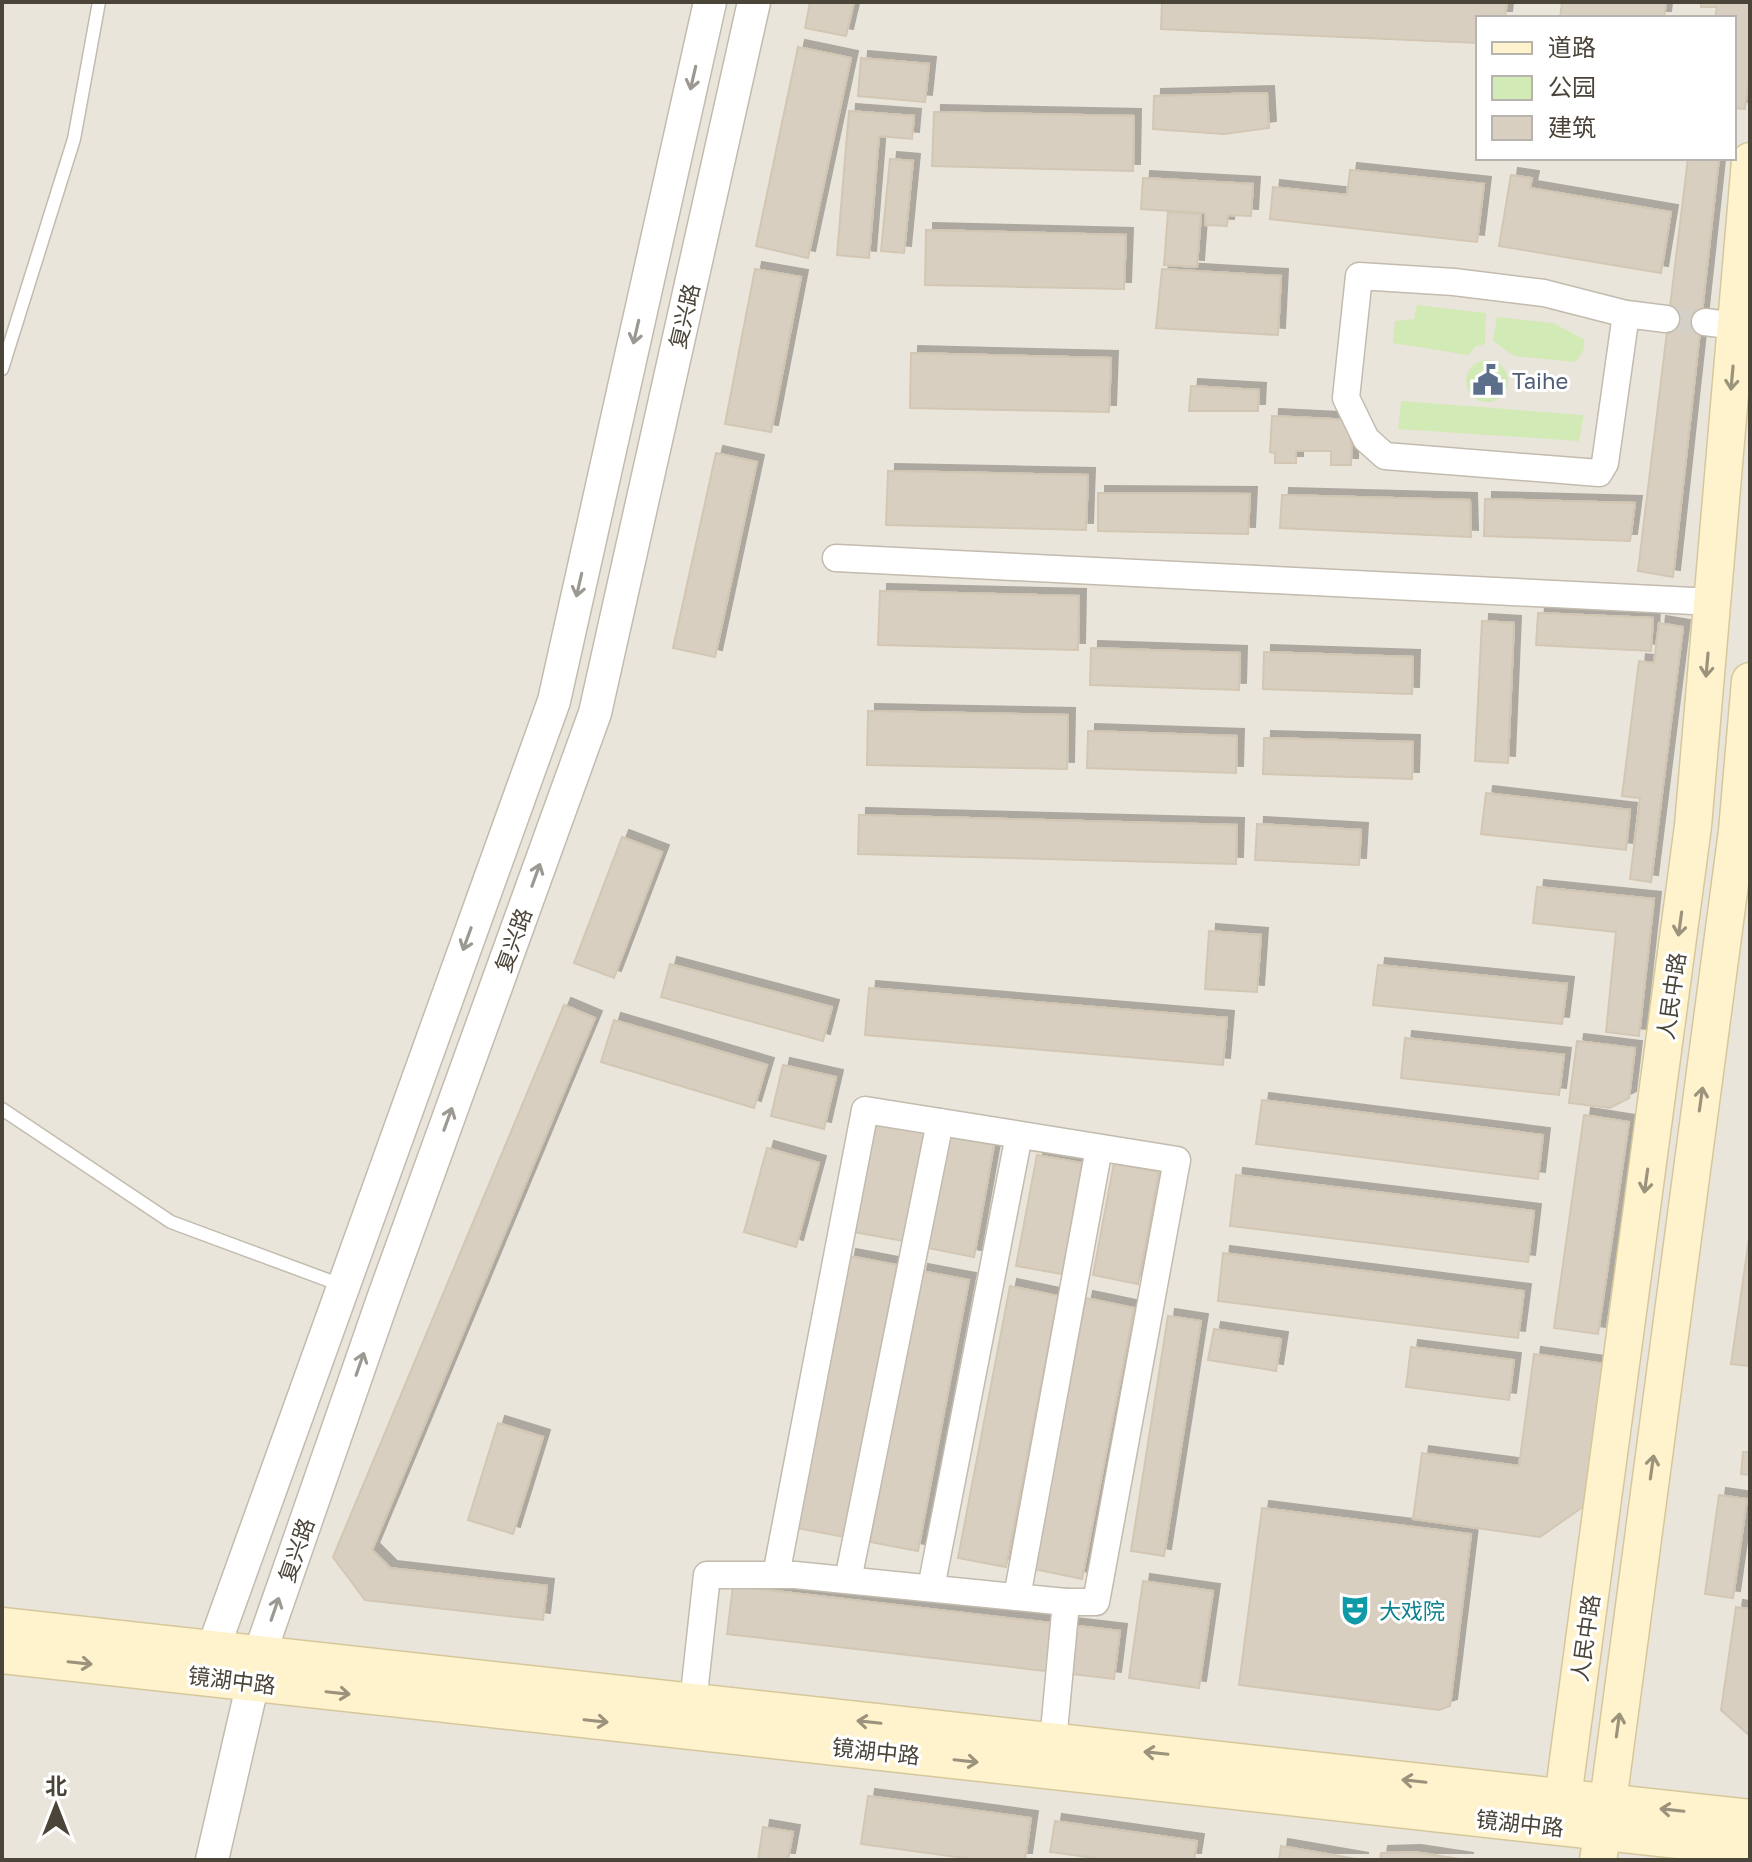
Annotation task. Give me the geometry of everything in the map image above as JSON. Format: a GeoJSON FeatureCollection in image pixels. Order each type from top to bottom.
{"type":"FeatureCollection","features":[{"type":"Feature","properties":{"kind":"main road","name":"人民中路"},"geometry":{"type":"LineString","coordinates":[[1561,1812],[1693,826],[1713,602],[1721,324],[1750,161]]}},
{"type":"Feature","properties":{"kind":"main road","name":"人民中路"},"geometry":{"type":"LineString","coordinates":[[1603,1832],[1743,832],[1750,681]]}},
{"type":"Feature","properties":{"kind":"main road","name":"镜湖中路"},"geometry":{"type":"LineString","coordinates":[[2,1626],[255,1670],[1561,1812]]}},
{"type":"Feature","properties":{"kind":"main road","name":"镜湖中路"},"geometry":{"type":"LineString","coordinates":[[2,1655],[205,1662]]}},
{"type":"Feature","properties":{"kind":"main road","name":"镜湖中路"},"geometry":{"type":"LineString","coordinates":[[255,1670],[693,1703],[1053,1742],[1561,1812],[1603,1832],[1750,1848]]}},
{"type":"Feature","properties":{"kind":"main road","name":"镜湖中路"},"geometry":{"type":"LineString","coordinates":[[1603,1832],[1750,1818]]}},
{"type":"Feature","properties":{"kind":"street","name":"复兴路"},"geometry":{"type":"LineString","coordinates":[[205,1662],[554,701],[710,2]]}},
{"type":"Feature","properties":{"kind":"street","name":"复兴路"},"geometry":{"type":"LineString","coordinates":[[212,1860],[255,1670],[383,1299],[595,713],[754,2]]}},
{"type":"Feature","properties":{"kind":"street"},"geometry":{"type":"LineString","coordinates":[[1626,314],[1605,463],[1599,473],[1385,456],[1366,439],[1346,398],[1359,276],[1454,282],[1544,293],[1626,314],[1666,319]]}},
{"type":"Feature","properties":{"kind":"street"},"geometry":{"type":"LineString","coordinates":[[836,558],[1713,602]]}},
{"type":"Feature","properties":{"kind":"street"},"geometry":{"type":"LineString","coordinates":[[1698,773],[1746,778]]}},
{"type":"Feature","properties":{"kind":"street"},"geometry":{"type":"LineString","coordinates":[[1693,826],[1743,832]]}},
{"type":"Feature","properties":{"kind":"street"},"geometry":{"type":"LineString","coordinates":[[693,1703],[707,1575],[776,1575],[1066,1602],[1096,1602],[1177,1160],[865,1110],[776,1575]]}},
{"type":"Feature","properties":{"kind":"street"},"geometry":{"type":"LineString","coordinates":[[848,1580],[940,1122]]}},
{"type":"Feature","properties":{"kind":"street"},"geometry":{"type":"LineString","coordinates":[[931,1588],[1019,1135]]}},
{"type":"Feature","properties":{"kind":"street"},"geometry":{"type":"LineString","coordinates":[[1017,1597],[1099,1148]]}},
{"type":"Feature","properties":{"kind":"street"},"geometry":{"type":"LineString","coordinates":[[1053,1742],[1066,1602]]}},
{"type":"Feature","properties":{"kind":"lane"},"geometry":{"type":"LineString","coordinates":[[2,369],[74,139],[99,2]]}},
{"type":"Feature","properties":{"kind":"lane"},"geometry":{"type":"LineString","coordinates":[[2,1109],[171,1222],[342,1286]]}},
{"type":"Feature","properties":{"kind":"shaded area"},"geometry":{"type":"Polygon","coordinates":[[[2,2],[1750,2],[1750,1860],[2,1860],[2,2]]]}},
{"type":"Feature","properties":{"kind":"green space"},"geometry":{"type":"Polygon","coordinates":[[[1417,305],[1486,313],[1485,344],[1476,346],[1468,355],[1393,343],[1395,321],[1414,319],[1417,305]]]}},
{"type":"Feature","properties":{"kind":"green space"},"geometry":{"type":"Polygon","coordinates":[[[1497,317],[1553,323],[1584,339],[1584,349],[1576,362],[1514,356],[1493,341],[1497,317]]]}},
{"type":"Feature","properties":{"kind":"green space"},"geometry":{"type":"Polygon","coordinates":[[[1487,360],[1502,366],[1508,381],[1502,396],[1487,402],[1472,396],[1466,381],[1472,366],[1487,360]]]}},
{"type":"Feature","properties":{"kind":"green space"},"geometry":{"type":"Polygon","coordinates":[[[1401,401],[1584,415],[1579,441],[1398,429],[1401,401]]]}},
{"type":"Feature","properties":{"kind":"building"},"geometry":{"type":"Polygon","coordinates":[[[810,2],[854,2],[846,36],[805,28],[810,2]]]}},
{"type":"Feature","properties":{"kind":"building"},"geometry":{"type":"Polygon","coordinates":[[[1162,2],[1507,2],[1505,16],[1476,16],[1476,43],[1161,29],[1162,2]]]}},
{"type":"Feature","properties":{"kind":"building"},"geometry":{"type":"Polygon","coordinates":[[[1562,2],[1666,2],[1664,16],[1560,16],[1562,2]]]}},
{"type":"Feature","properties":{"kind":"building"},"geometry":{"type":"Polygon","coordinates":[[[1701,2],[1750,2],[1750,69],[1745,109],[1736,108],[1736,16],[1715,16],[1717,7],[1701,7],[1701,2]]]}},
{"type":"Feature","properties":{"kind":"building"},"geometry":{"type":"Polygon","coordinates":[[[798,47],[851,58],[808,258],[756,246],[798,47]]]}},
{"type":"Feature","properties":{"kind":"building"},"geometry":{"type":"Polygon","coordinates":[[[861,58],[929,64],[925,102],[858,96],[861,58]]]}},
{"type":"Feature","properties":{"kind":"building"},"geometry":{"type":"Polygon","coordinates":[[[1267,93],[1269,128],[1224,134],[1153,129],[1154,96],[1267,93]]]}},
{"type":"Feature","properties":{"kind":"building"},"geometry":{"type":"Polygon","coordinates":[[[849,111],[914,116],[912,139],[879,136],[869,258],[837,255],[849,111]]]}},
{"type":"Feature","properties":{"kind":"building"},"geometry":{"type":"Polygon","coordinates":[[[934,112],[1134,116],[1133,171],[932,166],[934,112]]]}},
{"type":"Feature","properties":{"kind":"building"},"geometry":{"type":"Polygon","coordinates":[[[890,159],[913,161],[904,253],[881,251],[890,159]]]}},
{"type":"Feature","properties":{"kind":"building"},"geometry":{"type":"Polygon","coordinates":[[[1688,160],[1719,160],[1673,577],[1638,571],[1688,160]]]}},
{"type":"Feature","properties":{"kind":"building"},"geometry":{"type":"Polygon","coordinates":[[[1350,170],[1484,184],[1477,242],[1270,219],[1273,187],[1347,195],[1350,170]]]}},
{"type":"Feature","properties":{"kind":"building"},"geometry":{"type":"Polygon","coordinates":[[[1511,175],[1532,178],[1530,188],[1671,212],[1661,273],[1499,246],[1511,175]]]}},
{"type":"Feature","properties":{"kind":"building"},"geometry":{"type":"Polygon","coordinates":[[[1143,178],[1253,184],[1251,216],[1228,215],[1227,226],[1205,225],[1205,213],[1141,209],[1143,178]]]}},
{"type":"Feature","properties":{"kind":"building"},"geometry":{"type":"Polygon","coordinates":[[[1168,212],[1201,214],[1197,267],[1164,265],[1168,212]]]}},
{"type":"Feature","properties":{"kind":"building"},"geometry":{"type":"Polygon","coordinates":[[[926,230],[1126,235],[1124,289],[925,285],[926,230]]]}},
{"type":"Feature","properties":{"kind":"building"},"geometry":{"type":"Polygon","coordinates":[[[755,269],[801,277],[771,432],[725,424],[755,269]]]}},
{"type":"Feature","properties":{"kind":"building"},"geometry":{"type":"Polygon","coordinates":[[[1162,269],[1281,276],[1278,335],[1156,328],[1162,269]]]}},
{"type":"Feature","properties":{"kind":"building"},"geometry":{"type":"Polygon","coordinates":[[[911,353],[1111,358],[1109,412],[910,408],[911,353]]]}},
{"type":"Feature","properties":{"kind":"building"},"geometry":{"type":"Polygon","coordinates":[[[1191,386],[1259,390],[1258,411],[1189,411],[1191,386]]]}},
{"type":"Feature","properties":{"kind":"building"},"geometry":{"type":"Polygon","coordinates":[[[1272,416],[1352,420],[1351,465],[1331,465],[1331,451],[1296,451],[1296,463],[1275,463],[1275,453],[1270,452],[1272,416]]]}},
{"type":"Feature","properties":{"kind":"building"},"geometry":{"type":"Polygon","coordinates":[[[716,453],[757,462],[715,657],[673,648],[716,453]]]}},
{"type":"Feature","properties":{"kind":"building"},"geometry":{"type":"Polygon","coordinates":[[[888,471],[1088,475],[1086,530],[886,525],[888,471]]]}},
{"type":"Feature","properties":{"kind":"building"},"geometry":{"type":"Polygon","coordinates":[[[1098,493],[1250,494],[1248,534],[1098,531],[1098,493]]]}},
{"type":"Feature","properties":{"kind":"building"},"geometry":{"type":"Polygon","coordinates":[[[1282,495],[1470,500],[1471,537],[1280,528],[1282,495]]]}},
{"type":"Feature","properties":{"kind":"building"},"geometry":{"type":"Polygon","coordinates":[[[1485,499],[1635,503],[1630,541],[1484,536],[1485,499]]]}},
{"type":"Feature","properties":{"kind":"building"},"geometry":{"type":"Polygon","coordinates":[[[880,591],[1079,596],[1078,650],[878,645],[880,591]]]}},
{"type":"Feature","properties":{"kind":"building"},"geometry":{"type":"Polygon","coordinates":[[[1538,613],[1653,618],[1651,651],[1536,645],[1538,613]]]}},
{"type":"Feature","properties":{"kind":"building"},"geometry":{"type":"Polygon","coordinates":[[[1482,621],[1514,623],[1508,763],[1475,761],[1482,621]]]}},
{"type":"Feature","properties":{"kind":"building"},"geometry":{"type":"Polygon","coordinates":[[[1659,623],[1683,627],[1651,882],[1630,879],[1640,798],[1622,796],[1639,661],[1654,663],[1659,623]]]}},
{"type":"Feature","properties":{"kind":"building"},"geometry":{"type":"Polygon","coordinates":[[[1091,648],[1240,653],[1239,690],[1090,685],[1091,648]]]}},
{"type":"Feature","properties":{"kind":"building"},"geometry":{"type":"Polygon","coordinates":[[[1264,652],[1413,657],[1412,694],[1263,689],[1264,652]]]}},
{"type":"Feature","properties":{"kind":"building"},"geometry":{"type":"Polygon","coordinates":[[[868,711],[1068,715],[1067,769],[867,765],[868,711]]]}},
{"type":"Feature","properties":{"kind":"building"},"geometry":{"type":"Polygon","coordinates":[[[1088,731],[1237,736],[1236,773],[1087,768],[1088,731]]]}},
{"type":"Feature","properties":{"kind":"building"},"geometry":{"type":"Polygon","coordinates":[[[1264,738],[1413,742],[1412,779],[1263,774],[1264,738]]]}},
{"type":"Feature","properties":{"kind":"building"},"geometry":{"type":"Polygon","coordinates":[[[1486,793],[1630,810],[1626,850],[1481,834],[1486,793]]]}},
{"type":"Feature","properties":{"kind":"building"},"geometry":{"type":"Polygon","coordinates":[[[859,815],[1237,825],[1236,864],[858,854],[859,815]]]}},
{"type":"Feature","properties":{"kind":"building"},"geometry":{"type":"Polygon","coordinates":[[[1257,824],[1361,830],[1359,865],[1255,860],[1257,824]]]}},
{"type":"Feature","properties":{"kind":"building"},"geometry":{"type":"Polygon","coordinates":[[[622,837],[662,852],[614,978],[574,963],[622,837]]]}},
{"type":"Feature","properties":{"kind":"building"},"geometry":{"type":"Polygon","coordinates":[[[1537,887],[1654,899],[1639,1036],[1606,1032],[1616,932],[1533,923],[1537,887]]]}},
{"type":"Feature","properties":{"kind":"building"},"geometry":{"type":"Polygon","coordinates":[[[1209,931],[1261,935],[1257,992],[1205,989],[1209,931]]]}},
{"type":"Feature","properties":{"kind":"building"},"geometry":{"type":"Polygon","coordinates":[[[670,964],[832,1007],[823,1041],[661,997],[670,964]]]}},
{"type":"Feature","properties":{"kind":"building"},"geometry":{"type":"Polygon","coordinates":[[[1378,965],[1567,984],[1562,1024],[1373,1005],[1378,965]]]}},
{"type":"Feature","properties":{"kind":"building"},"geometry":{"type":"Polygon","coordinates":[[[869,988],[1227,1018],[1223,1065],[865,1035],[869,988]]]}},
{"type":"Feature","properties":{"kind":"building"},"geometry":{"type":"Polygon","coordinates":[[[564,1005],[595,1018],[372,1550],[390,1568],[547,1586],[543,1620],[365,1600],[333,1557],[564,1005]]]}},
{"type":"Feature","properties":{"kind":"building"},"geometry":{"type":"Polygon","coordinates":[[[614,1020],[767,1065],[754,1108],[601,1062],[614,1020]]]}},
{"type":"Feature","properties":{"kind":"building"},"geometry":{"type":"Polygon","coordinates":[[[1405,1038],[1564,1055],[1559,1095],[1401,1078],[1405,1038]]]}},
{"type":"Feature","properties":{"kind":"building"},"geometry":{"type":"Polygon","coordinates":[[[1577,1041],[1635,1048],[1629,1098],[1610,1108],[1569,1103],[1577,1041]]]}},
{"type":"Feature","properties":{"kind":"building"},"geometry":{"type":"Polygon","coordinates":[[[783,1065],[836,1077],[824,1129],[771,1116],[783,1065]]]}},
{"type":"Feature","properties":{"kind":"building"},"geometry":{"type":"Polygon","coordinates":[[[1262,1100],[1543,1135],[1538,1179],[1256,1144],[1262,1100]]]}},
{"type":"Feature","properties":{"kind":"building"},"geometry":{"type":"Polygon","coordinates":[[[1584,1115],[1629,1122],[1598,1334],[1554,1328],[1584,1115]]]}},
{"type":"Feature","properties":{"kind":"building"},"geometry":{"type":"Polygon","coordinates":[[[873,1123],[924,1132],[904,1241],[853,1232],[873,1123]]]}},
{"type":"Feature","properties":{"kind":"building"},"geometry":{"type":"Polygon","coordinates":[[[949,1137],[994,1145],[974,1257],[928,1248],[949,1137]]]}},
{"type":"Feature","properties":{"kind":"building"},"geometry":{"type":"Polygon","coordinates":[[[767,1148],[819,1163],[796,1247],[744,1232],[767,1148]]]}},
{"type":"Feature","properties":{"kind":"building"},"geometry":{"type":"Polygon","coordinates":[[[1037,1155],[1082,1163],[1062,1274],[1016,1266],[1037,1155]]]}},
{"type":"Feature","properties":{"kind":"building"},"geometry":{"type":"Polygon","coordinates":[[[1114,1163],[1159,1172],[1138,1284],[1093,1275],[1114,1163]]]}},
{"type":"Feature","properties":{"kind":"building"},"geometry":{"type":"Polygon","coordinates":[[[1236,1175],[1534,1211],[1528,1262],[1230,1226],[1236,1175]]]}},
{"type":"Feature","properties":{"kind":"building"},"geometry":{"type":"Polygon","coordinates":[[[1750,1232],[1750,1360],[1749,1366],[1731,1364],[1750,1232]]]}},
{"type":"Feature","properties":{"kind":"building"},"geometry":{"type":"Polygon","coordinates":[[[1223,1253],[1524,1291],[1518,1338],[1218,1301],[1223,1253]]]}},
{"type":"Feature","properties":{"kind":"building"},"geometry":{"type":"Polygon","coordinates":[[[849,1256],[897,1265],[845,1537],[797,1528],[849,1256]]]}},
{"type":"Feature","properties":{"kind":"building"},"geometry":{"type":"Polygon","coordinates":[[[921,1271],[969,1280],[918,1551],[870,1542],[921,1271]]]}},
{"type":"Feature","properties":{"kind":"building"},"geometry":{"type":"Polygon","coordinates":[[[1010,1286],[1058,1296],[1006,1567],[958,1558],[1010,1286]]]}},
{"type":"Feature","properties":{"kind":"building"},"geometry":{"type":"Polygon","coordinates":[[[1086,1298],[1134,1308],[1082,1579],[1034,1569],[1086,1298]]]}},
{"type":"Feature","properties":{"kind":"building"},"geometry":{"type":"Polygon","coordinates":[[[1168,1316],[1201,1321],[1164,1556],[1131,1551],[1168,1316]]]}},
{"type":"Feature","properties":{"kind":"building"},"geometry":{"type":"Polygon","coordinates":[[[1214,1329],[1281,1339],[1276,1371],[1208,1360],[1214,1329]]]}},
{"type":"Feature","properties":{"kind":"building"},"geometry":{"type":"Polygon","coordinates":[[[1411,1347],[1514,1360],[1509,1400],[1406,1387],[1411,1347]]]}},
{"type":"Feature","properties":{"kind":"building"},"geometry":{"type":"Polygon","coordinates":[[[1534,1354],[1606,1364],[1587,1504],[1540,1537],[1413,1519],[1422,1453],[1519,1466],[1534,1354]]]}},
{"type":"Feature","properties":{"kind":"building"},"geometry":{"type":"Polygon","coordinates":[[[498,1423],[543,1437],[513,1534],[468,1520],[498,1423]]]}},
{"type":"Feature","properties":{"kind":"building"},"geometry":{"type":"Polygon","coordinates":[[[1743,1452],[1750,1452],[1750,1475],[1741,1474],[1743,1452]]]}},
{"type":"Feature","properties":{"kind":"building"},"geometry":{"type":"Polygon","coordinates":[[[1719,1495],[1747,1499],[1733,1598],[1705,1594],[1719,1495]]]}},
{"type":"Feature","properties":{"kind":"building","name":"大戏院"},"geometry":{"type":"Polygon","coordinates":[[[1262,1508],[1471,1534],[1450,1706],[1439,1710],[1239,1685],[1262,1508]]]}},
{"type":"Feature","properties":{"kind":"building"},"geometry":{"type":"Polygon","coordinates":[[[1143,1581],[1213,1591],[1199,1688],[1129,1678],[1143,1581]]]}},
{"type":"Feature","properties":{"kind":"building"},"geometry":{"type":"Polygon","coordinates":[[[733,1586],[1120,1631],[1114,1679],[727,1634],[733,1586]]]}},
{"type":"Feature","properties":{"kind":"building"},"geometry":{"type":"Polygon","coordinates":[[[1736,1607],[1750,1609],[1750,1736],[1721,1710],[1736,1607]]]}},
{"type":"Feature","properties":{"kind":"building"},"geometry":{"type":"Polygon","coordinates":[[[868,1796],[1031,1818],[1025,1860],[979,1860],[861,1844],[868,1796]]]}},
{"type":"Feature","properties":{"kind":"building"},"geometry":{"type":"Polygon","coordinates":[[[1055,1821],[1197,1841],[1194,1860],[1109,1860],[1050,1852],[1055,1821]]]}},
{"type":"Feature","properties":{"kind":"building"},"geometry":{"type":"Polygon","coordinates":[[[763,1827],[793,1832],[788,1860],[758,1860],[763,1827]]]}},
{"type":"Feature","properties":{"kind":"building"},"geometry":{"type":"Polygon","coordinates":[[[1281,1846],[1362,1860],[1279,1860],[1281,1846]]]}},
{"type":"Feature","properties":{"kind":"building"},"geometry":{"type":"Polygon","coordinates":[[[1414,1852],[1467,1860],[1380,1860],[1381,1853],[1414,1852]]]}},
{"type":"Feature","properties":{"kind":"tunnel"},"geometry":{"type":"LineString","coordinates":[[1666,319],[1705,322]]}},
{"type":"Feature","properties":{"kind":"place","name":"Taihe"},"geometry":{"type":"Point","coordinates":[1488,380]}},
{"type":"Feature","properties":{"kind":"place","name":"大戏院"},"geometry":{"type":"Point","coordinates":[1355,1610]}}]}
